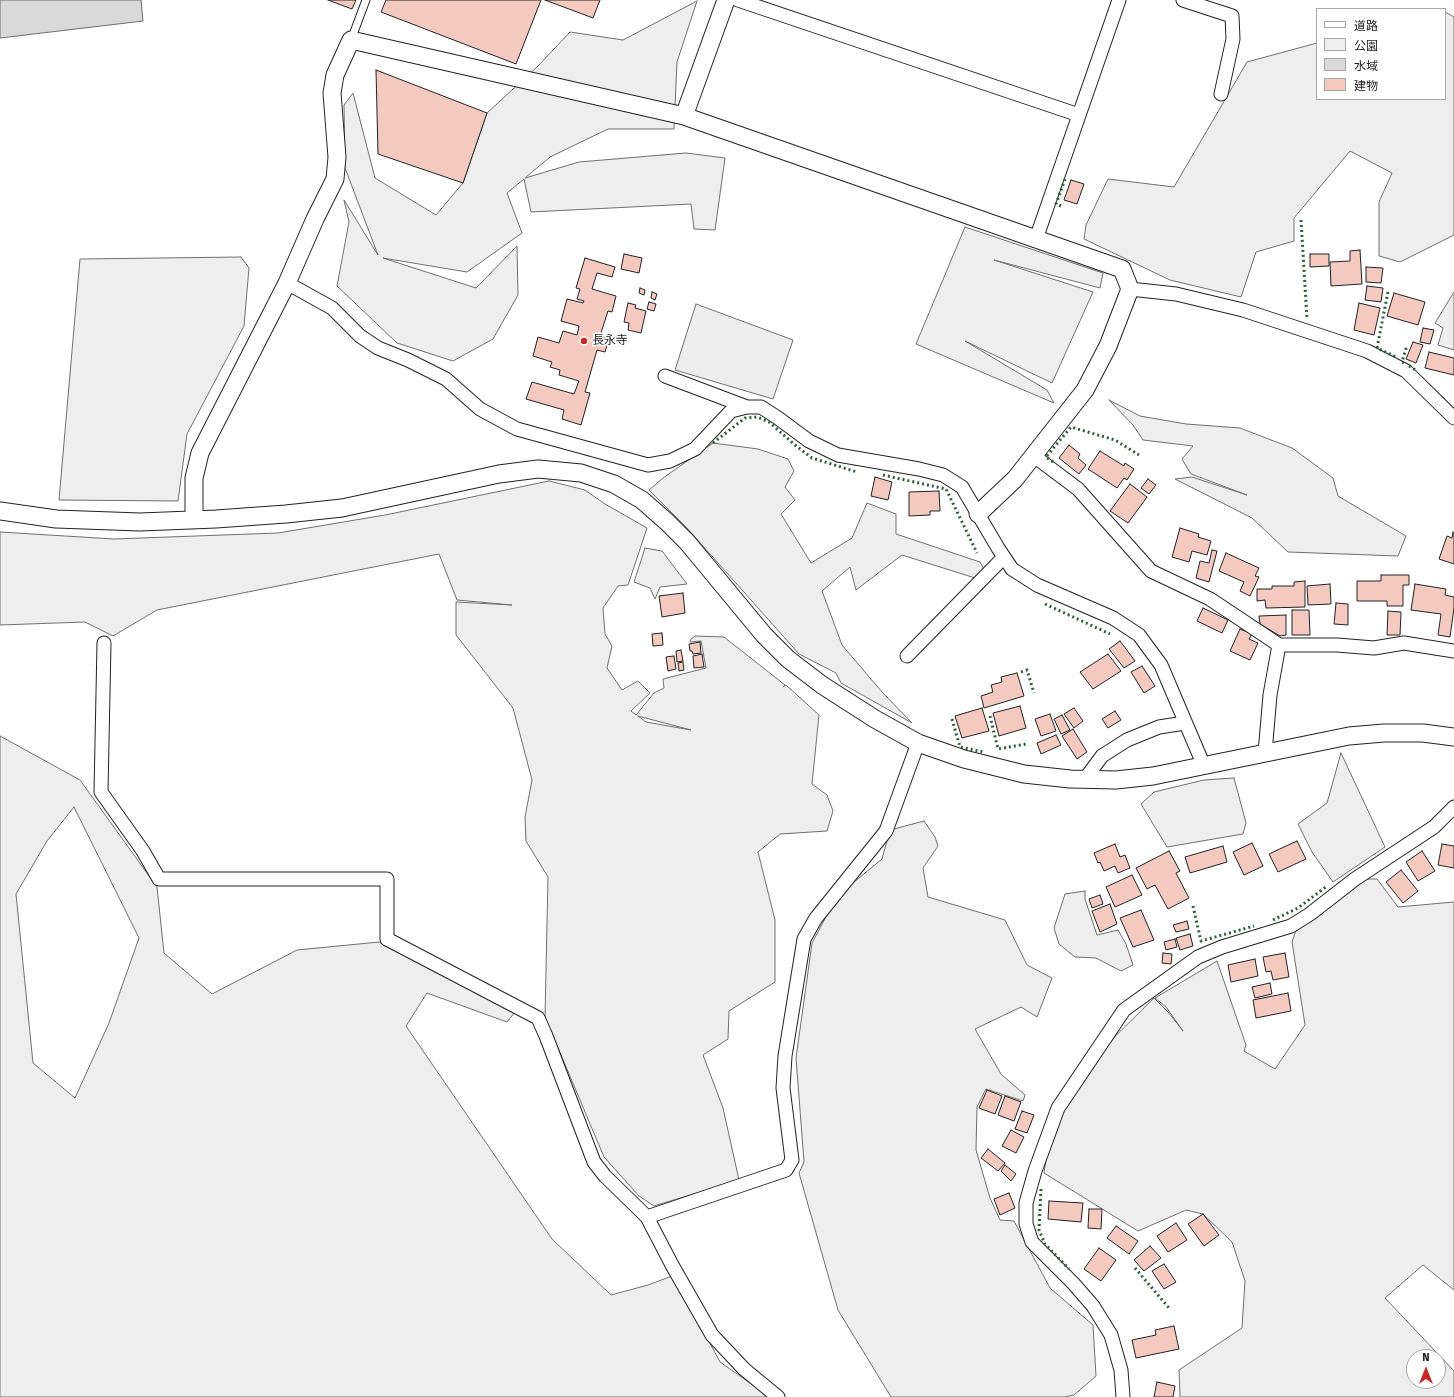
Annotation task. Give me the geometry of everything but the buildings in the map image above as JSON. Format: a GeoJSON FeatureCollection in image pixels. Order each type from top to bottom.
{"type":"FeatureCollection","features":[{"type":"Feature","properties":{"kind":"street"},"geometry":{"type":"LineString","coordinates":[[684,116],[726,0]]}},
{"type":"Feature","properties":{"kind":"street"},"geometry":{"type":"LineString","coordinates":[[738,0],[1079,115]]}},
{"type":"Feature","properties":{"kind":"street"},"geometry":{"type":"LineString","coordinates":[[1036,239],[1119,0]]}},
{"type":"Feature","properties":{"kind":"street"},"geometry":{"type":"LineString","coordinates":[[1183,0],[1232,16],[1233,39],[1221,94]]}},
{"type":"Feature","properties":{"kind":"street"},"geometry":{"type":"LineString","coordinates":[[194,520],[194,478],[200,453],[287,283],[315,219],[335,179],[337,157],[332,93],[335,75],[351,40],[684,116],[1122,269],[1130,289],[1108,346],[1085,390],[1015,479],[978,514]]}},
{"type":"Feature","properties":{"kind":"street"},"geometry":{"type":"LineString","coordinates":[[287,283],[332,308],[360,336],[378,348],[408,360],[446,380],[480,409],[517,429],[648,465],[670,461],[695,449],[731,411],[747,406]]}},
{"type":"Feature","properties":{"kind":"street"},"geometry":{"type":"LineString","coordinates":[[1130,289],[1176,294],[1243,310],[1367,351],[1406,371],[1454,418]]}},
{"type":"Feature","properties":{"kind":"street"},"geometry":{"type":"LineString","coordinates":[[665,376],[747,406],[761,407],[809,441],[838,454],[943,475],[962,487],[1012,569],[1037,585],[1113,618],[1139,635],[1161,665],[1204,766]]}},
{"type":"Feature","properties":{"kind":"street"},"geometry":{"type":"LineString","coordinates":[[1034,456],[1078,489],[1151,571],[1210,599],[1279,645],[1337,645],[1374,648],[1404,643],[1454,651]]}},
{"type":"Feature","properties":{"kind":"street"},"geometry":{"type":"LineString","coordinates":[[0,511],[56,519],[140,522],[286,514],[342,508],[499,474],[538,469],[581,473],[614,484],[642,500],[687,542],[764,634],[788,659],[832,692],[875,719],[918,743],[964,759],[1024,774],[1070,779],[1116,780],[1153,776],[1349,736],[1423,733],[1454,737]]}},
{"type":"Feature","properties":{"kind":"street"},"geometry":{"type":"LineString","coordinates":[[907,656],[1004,558]]}},
{"type":"Feature","properties":{"kind":"street"},"geometry":{"type":"LineString","coordinates":[[104,643],[102,792],[160,878],[387,880],[387,939],[538,1018],[594,1162],[614,1185],[647,1216],[672,1265],[712,1335],[744,1369],[778,1397]]}},
{"type":"Feature","properties":{"kind":"street"},"geometry":{"type":"LineString","coordinates":[[1265,753],[1270,695],[1279,645]]}},
{"type":"Feature","properties":{"kind":"street"},"geometry":{"type":"LineString","coordinates":[[1085,779],[1102,756],[1127,740],[1159,727],[1185,723]]}},
{"type":"Feature","properties":{"kind":"street"},"geometry":{"type":"LineString","coordinates":[[647,1216],[786,1170],[792,1160],[783,1088],[785,1056],[804,939],[816,918],[886,831],[918,743]]}},
{"type":"Feature","properties":{"kind":"street"},"geometry":{"type":"LineString","coordinates":[[1123,1397],[1121,1370],[1111,1335],[1093,1306],[1073,1283],[1032,1242],[1026,1224],[1026,1203],[1035,1170],[1058,1108],[1124,1010],[1198,957],[1222,947],[1291,926],[1310,914],[1355,878],[1434,827],[1454,807]]}},
{"type":"Feature","properties":{"kind":"lane"},"geometry":{"type":"LineString","coordinates":[[351,40],[366,0]]}},
{"type":"Feature","properties":{"kind":"green space"},"geometry":{"type":"Polygon","coordinates":[[[697,1],[677,62],[674,129],[608,129],[550,157],[525,178],[579,162],[686,153],[725,158],[715,230],[694,229],[691,204],[531,212],[524,179],[507,193],[522,233],[467,272],[383,258],[476,288],[517,246],[518,295],[493,339],[453,361],[397,343],[337,286],[349,222],[344,200],[378,255],[345,168],[344,105],[353,93],[375,178],[436,215],[463,183],[487,113],[537,67],[570,32],[623,40],[697,1]]]}},
{"type":"Feature","properties":{"kind":"green space"},"geometry":{"type":"Polygon","coordinates":[[[1446,13],[1454,17],[1454,235],[1400,262],[1379,256],[1379,202],[1392,173],[1350,151],[1294,218],[1294,241],[1256,252],[1241,297],[1170,280],[1084,239],[1086,225],[1108,179],[1174,187],[1247,62],[1316,43],[1316,100],[1446,100],[1446,13]]]}},
{"type":"Feature","properties":{"kind":"green space"},"geometry":{"type":"Polygon","coordinates":[[[965,227],[1103,273],[1100,288],[994,260],[1093,292],[1052,383],[965,341],[1047,390],[1054,403],[916,344],[965,227]]]}},
{"type":"Feature","properties":{"kind":"green space"},"geometry":{"type":"Polygon","coordinates":[[[241,257],[249,268],[244,326],[187,434],[178,501],[59,500],[80,259],[241,257]]]}},
{"type":"Feature","properties":{"kind":"green space"},"geometry":{"type":"Polygon","coordinates":[[[1454,292],[1454,350],[1438,345],[1443,328],[1435,323],[1454,292]]]}},
{"type":"Feature","properties":{"kind":"green space"},"geometry":{"type":"Polygon","coordinates":[[[1109,400],[1140,416],[1186,424],[1240,428],[1292,448],[1333,478],[1338,496],[1406,536],[1398,556],[1288,552],[1252,518],[1175,479],[1192,477],[1247,495],[1191,474],[1182,459],[1193,446],[1143,440],[1133,425],[1109,400]]]}},
{"type":"Feature","properties":{"kind":"green space"},"geometry":{"type":"Polygon","coordinates":[[[713,443],[758,449],[788,459],[794,471],[785,487],[795,500],[781,514],[811,563],[852,538],[867,503],[896,514],[896,534],[980,562],[984,569],[975,578],[902,555],[856,590],[850,567],[822,591],[842,645],[882,692],[912,723],[841,683],[836,673],[799,654],[686,527],[649,490],[663,478],[713,443]]]}},
{"type":"Feature","properties":{"kind":"green space"},"geometry":{"type":"Polygon","coordinates":[[[549,481],[585,490],[605,504],[647,528],[628,585],[618,586],[603,608],[605,634],[612,646],[607,668],[622,690],[638,681],[650,693],[631,711],[636,715],[654,693],[664,688],[663,679],[706,668],[701,641],[690,642],[695,636],[724,637],[785,685],[783,687],[786,685],[819,715],[812,784],[827,795],[833,811],[827,831],[780,834],[758,852],[775,920],[775,982],[729,1011],[728,1039],[703,1055],[723,1108],[739,1180],[654,1206],[639,1196],[604,1157],[545,1017],[548,877],[526,841],[525,817],[532,780],[513,708],[456,635],[456,602],[512,605],[457,600],[439,554],[157,610],[113,636],[85,622],[0,625],[0,532],[114,539],[278,533],[385,515],[549,481]],[[638,716],[646,722],[691,730],[638,716]]]}},
{"type":"Feature","properties":{"kind":"green space"},"geometry":{"type":"Polygon","coordinates":[[[645,548],[662,551],[687,584],[660,587],[655,599],[650,588],[634,582],[645,548]]]}},
{"type":"Feature","properties":{"kind":"green space"},"geometry":{"type":"Polygon","coordinates":[[[0,736],[80,780],[157,887],[164,953],[212,994],[297,950],[379,942],[515,1012],[507,1022],[427,993],[406,1026],[552,1239],[611,1295],[648,1285],[672,1276],[686,1298],[720,1362],[770,1397],[0,1397],[0,736]],[[74,807],[47,841],[16,894],[33,1063],[75,1098],[109,1023],[139,938],[74,807]]]}},
{"type":"Feature","properties":{"kind":"green space"},"geometry":{"type":"Polygon","coordinates":[[[1341,753],[1385,847],[1333,882],[1312,852],[1298,824],[1327,803],[1341,753]]]}},
{"type":"Feature","properties":{"kind":"green space"},"geometry":{"type":"Polygon","coordinates":[[[1234,778],[1246,823],[1243,834],[1167,847],[1141,804],[1154,792],[1204,780],[1234,778]]]}},
{"type":"Feature","properties":{"kind":"green space"},"geometry":{"type":"Polygon","coordinates":[[[924,821],[935,837],[938,846],[923,868],[928,897],[1005,920],[1027,965],[1052,978],[1037,1017],[1021,1007],[975,1029],[1001,1074],[1025,1095],[1023,1101],[986,1089],[977,1107],[976,1150],[990,1198],[1000,1220],[1014,1221],[1050,1288],[1093,1325],[1096,1376],[1074,1395],[1065,1397],[891,1397],[838,1310],[799,1173],[804,1162],[796,1058],[812,943],[837,896],[882,859],[890,830],[924,821]]]}},
{"type":"Feature","properties":{"kind":"green space"},"geometry":{"type":"Polygon","coordinates":[[[1355,879],[1377,879],[1398,907],[1454,902],[1454,1290],[1423,1265],[1385,1298],[1433,1349],[1406,1349],[1406,1389],[1446,1389],[1446,1363],[1454,1371],[1454,1397],[1180,1397],[1179,1370],[1242,1328],[1245,1281],[1232,1242],[1203,1214],[1186,1210],[1138,1231],[1044,1173],[1051,1128],[1084,1067],[1154,998],[1168,1012],[1183,1031],[1166,1007],[1155,998],[1217,961],[1246,1045],[1244,1051],[1275,1069],[1305,1025],[1292,942],[1299,921],[1355,879]]]}},
{"type":"Feature","properties":{"kind":"green space"},"geometry":{"type":"Polygon","coordinates":[[[1085,891],[1085,899],[1097,935],[1118,930],[1126,944],[1133,965],[1121,971],[1096,958],[1075,957],[1059,944],[1054,928],[1065,894],[1085,891]]]}},
{"type":"Feature","properties":{"kind":"shaded area"},"geometry":{"type":"Polygon","coordinates":[[[696,304],[793,340],[773,399],[675,370],[696,304]]]}},
{"type":"Feature","properties":{"kind":"water"},"geometry":{"type":"Polygon","coordinates":[[[0,0],[141,0],[143,21],[0,38],[0,0]]]}},
{"type":"Feature","properties":{"kind":"hedge"},"geometry":{"type":"LineString","coordinates":[[1061,206],[1056,204],[1065,179]]}},
{"type":"Feature","properties":{"kind":"hedge"},"geometry":{"type":"LineString","coordinates":[[1301,220],[1307,319]]}},
{"type":"Feature","properties":{"kind":"hedge"},"geometry":{"type":"LineString","coordinates":[[1388,292],[1377,348],[1396,357]]}},
{"type":"Feature","properties":{"kind":"hedge"},"geometry":{"type":"LineString","coordinates":[[1404,363],[1402,362],[1407,345]]}},
{"type":"Feature","properties":{"kind":"hedge"},"geometry":{"type":"LineString","coordinates":[[1409,366],[1417,371]]}},
{"type":"Feature","properties":{"kind":"hedge"},"geometry":{"type":"LineString","coordinates":[[713,443],[745,418],[757,417],[769,422],[812,458],[857,472]]}},
{"type":"Feature","properties":{"kind":"hedge"},"geometry":{"type":"LineString","coordinates":[[1053,462],[1046,457],[1071,427],[1115,440],[1139,455]]}},
{"type":"Feature","properties":{"kind":"hedge"},"geometry":{"type":"LineString","coordinates":[[883,475],[946,489],[977,553]]}},
{"type":"Feature","properties":{"kind":"hedge"},"geometry":{"type":"LineString","coordinates":[[1045,604],[1110,634]]}},
{"type":"Feature","properties":{"kind":"hedge"},"geometry":{"type":"LineString","coordinates":[[1021,672],[1027,670],[1034,693]]}},
{"type":"Feature","properties":{"kind":"hedge"},"geometry":{"type":"LineString","coordinates":[[990,716],[998,749],[1026,744]]}},
{"type":"Feature","properties":{"kind":"hedge"},"geometry":{"type":"LineString","coordinates":[[952,719],[960,747],[984,752]]}},
{"type":"Feature","properties":{"kind":"hedge"},"geometry":{"type":"LineString","coordinates":[[1273,920],[1298,908],[1327,886]]}},
{"type":"Feature","properties":{"kind":"hedge"},"geometry":{"type":"LineString","coordinates":[[1193,906],[1201,941],[1254,926]]}},
{"type":"Feature","properties":{"kind":"hedge"},"geometry":{"type":"LineString","coordinates":[[1041,1189],[1039,1230],[1045,1244],[1069,1269]]}},
{"type":"Feature","properties":{"kind":"hedge"},"geometry":{"type":"LineString","coordinates":[[1135,1268],[1169,1308]]}},
{"type":"Feature","properties":{"kind":"place","name":"長永寺"},"geometry":{"type":"Point","coordinates":[584,341]}}]}
